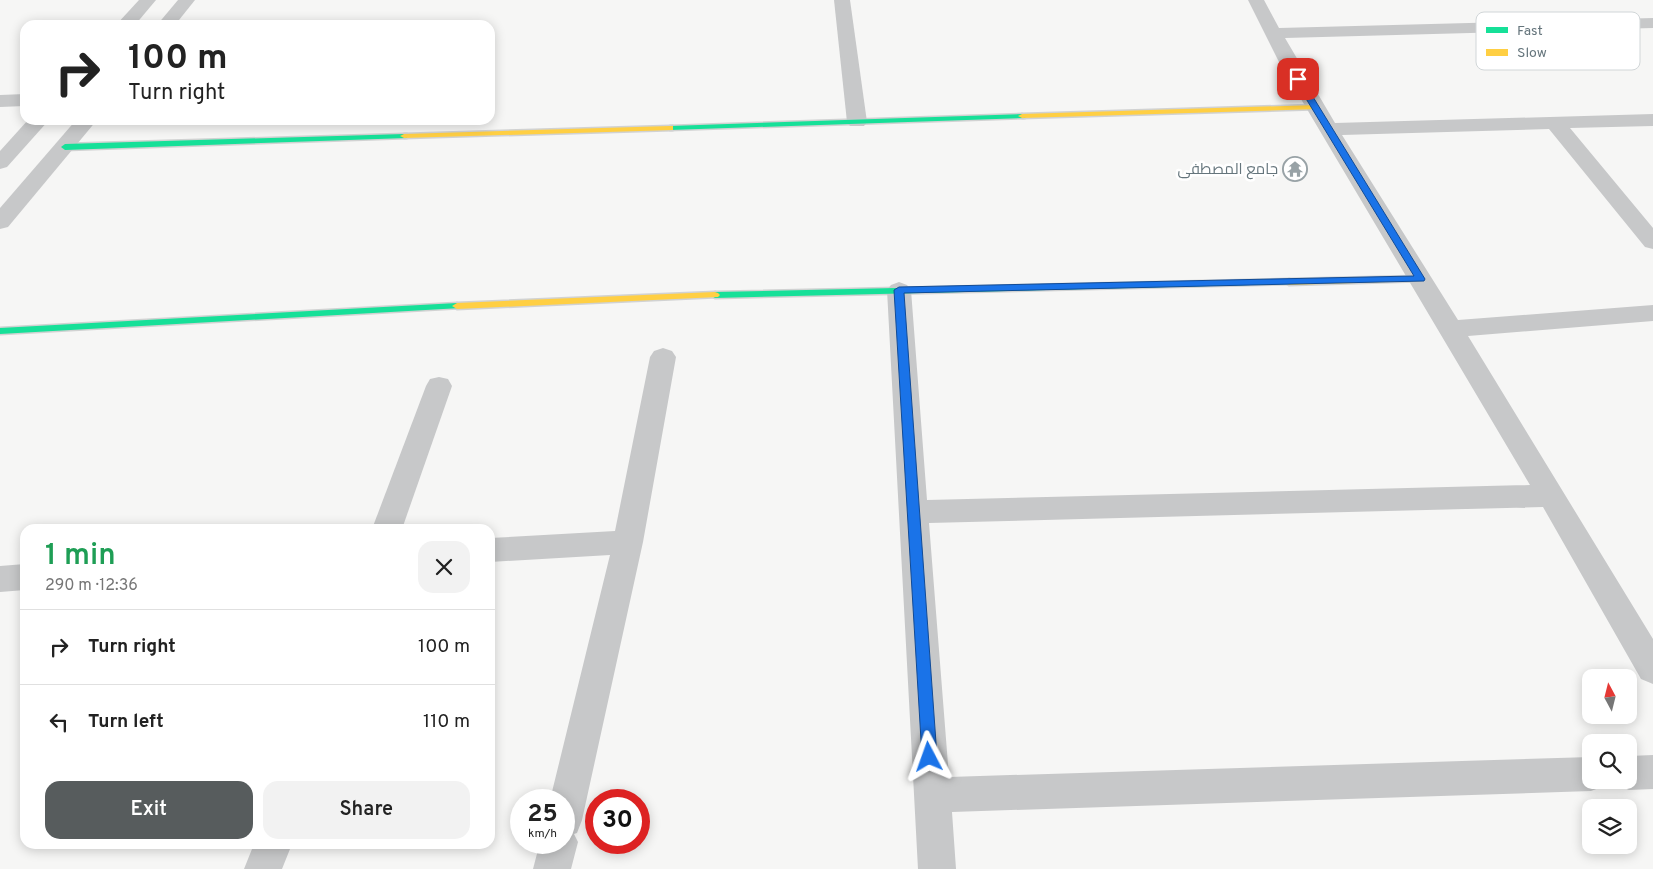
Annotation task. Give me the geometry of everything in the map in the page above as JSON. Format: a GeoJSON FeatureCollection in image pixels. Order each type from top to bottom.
{"type":"FeatureCollection","features":[{"type":"Feature","properties":{"kind":"street"},"geometry":{"type":"LineString","coordinates":[[130,20],[148,0]]}},
{"type":"Feature","properties":{"kind":"street"},"geometry":{"type":"LineString","coordinates":[[170,20],[187,0]]}},
{"type":"Feature","properties":{"kind":"street"},"geometry":{"type":"LineString","coordinates":[[842,0],[858,122]]}},
{"type":"Feature","properties":{"kind":"street"},"geometry":{"type":"LineString","coordinates":[[1256,0],[1316,107],[1551,496],[1641,628],[1653,670]]}},
{"type":"Feature","properties":{"kind":"street"},"geometry":{"type":"LineString","coordinates":[[1644,23],[1653,38]]}},
{"type":"Feature","properties":{"kind":"street"},"geometry":{"type":"LineString","coordinates":[[1273,33],[1476,28]]}},
{"type":"Feature","properties":{"kind":"street"},"geometry":{"type":"LineString","coordinates":[[0,101],[20,100]]}},
{"type":"Feature","properties":{"kind":"street"},"geometry":{"type":"LineString","coordinates":[[65,147],[1316,107]]}},
{"type":"Feature","properties":{"kind":"street"},"geometry":{"type":"LineString","coordinates":[[1329,128],[1653,120]]}},
{"type":"Feature","properties":{"kind":"street"},"geometry":{"type":"LineString","coordinates":[[1554,122],[1653,242]]}},
{"type":"Feature","properties":{"kind":"street"},"geometry":{"type":"LineString","coordinates":[[0,163],[34,125]]}},
{"type":"Feature","properties":{"kind":"street"},"geometry":{"type":"LineString","coordinates":[[0,222],[83,125]]}},
{"type":"Feature","properties":{"kind":"street"},"geometry":{"type":"LineString","coordinates":[[0,331],[648,296],[1420,279]]}},
{"type":"Feature","properties":{"kind":"street"},"geometry":{"type":"LineString","coordinates":[[899,290],[937,869]]}},
{"type":"Feature","properties":{"kind":"street"},"geometry":{"type":"LineString","coordinates":[[1451,329],[1653,313]]}},
{"type":"Feature","properties":{"kind":"street"},"geometry":{"type":"LineString","coordinates":[[571,789],[628,542],[663,357]]}},
{"type":"Feature","properties":{"kind":"street"},"geometry":{"type":"LineString","coordinates":[[389,524],[439,386]]}},
{"type":"Feature","properties":{"kind":"street"},"geometry":{"type":"LineString","coordinates":[[913,512],[1551,496]]}},
{"type":"Feature","properties":{"kind":"street"},"geometry":{"type":"LineString","coordinates":[[495,550],[628,542]]}},
{"type":"Feature","properties":{"kind":"street"},"geometry":{"type":"LineString","coordinates":[[0,579],[20,577]]}},
{"type":"Feature","properties":{"kind":"street"},"geometry":{"type":"LineString","coordinates":[[1637,773],[1653,772]]}},
{"type":"Feature","properties":{"kind":"street"},"geometry":{"type":"LineString","coordinates":[[932,795],[1582,774]]}},
{"type":"Feature","properties":{"kind":"street"},"geometry":{"type":"LineString","coordinates":[[263,869],[270,849]]}},
{"type":"Feature","properties":{"kind":"street"},"geometry":{"type":"LineString","coordinates":[[552,869],[555,854]]}},
{"type":"Feature","properties":{"kind":"traffic: fast"},"geometry":{"type":"LineString","coordinates":[[670,128],[1022,116]]}},
{"type":"Feature","properties":{"kind":"traffic: fast"},"geometry":{"type":"LineString","coordinates":[[65,147],[404,136]]}},
{"type":"Feature","properties":{"kind":"traffic: fast"},"geometry":{"type":"LineString","coordinates":[[715,295],[1289,282]]}},
{"type":"Feature","properties":{"kind":"traffic: fast"},"geometry":{"type":"LineString","coordinates":[[0,331],[457,306]]}},
{"type":"Feature","properties":{"kind":"traffic: slow"},"geometry":{"type":"LineString","coordinates":[[1022,116],[1316,107]]}},
{"type":"Feature","properties":{"kind":"traffic: slow"},"geometry":{"type":"LineString","coordinates":[[404,136],[670,128]]}},
{"type":"Feature","properties":{"kind":"traffic: slow"},"geometry":{"type":"LineString","coordinates":[[1289,282],[1420,279]]}},
{"type":"Feature","properties":{"kind":"traffic: slow"},"geometry":{"type":"LineString","coordinates":[[457,306],[715,295]]}},
{"type":"Feature","properties":{"kind":"place","name":"جامع المصطفى"},"geometry":{"type":"Point","coordinates":[1295,169]}},
{"type":"Feature","properties":{"kind":"route"},"geometry":{"type":"LineString","coordinates":[[929,757],[899,290],[1420,279],[1298,79]]}}]}
